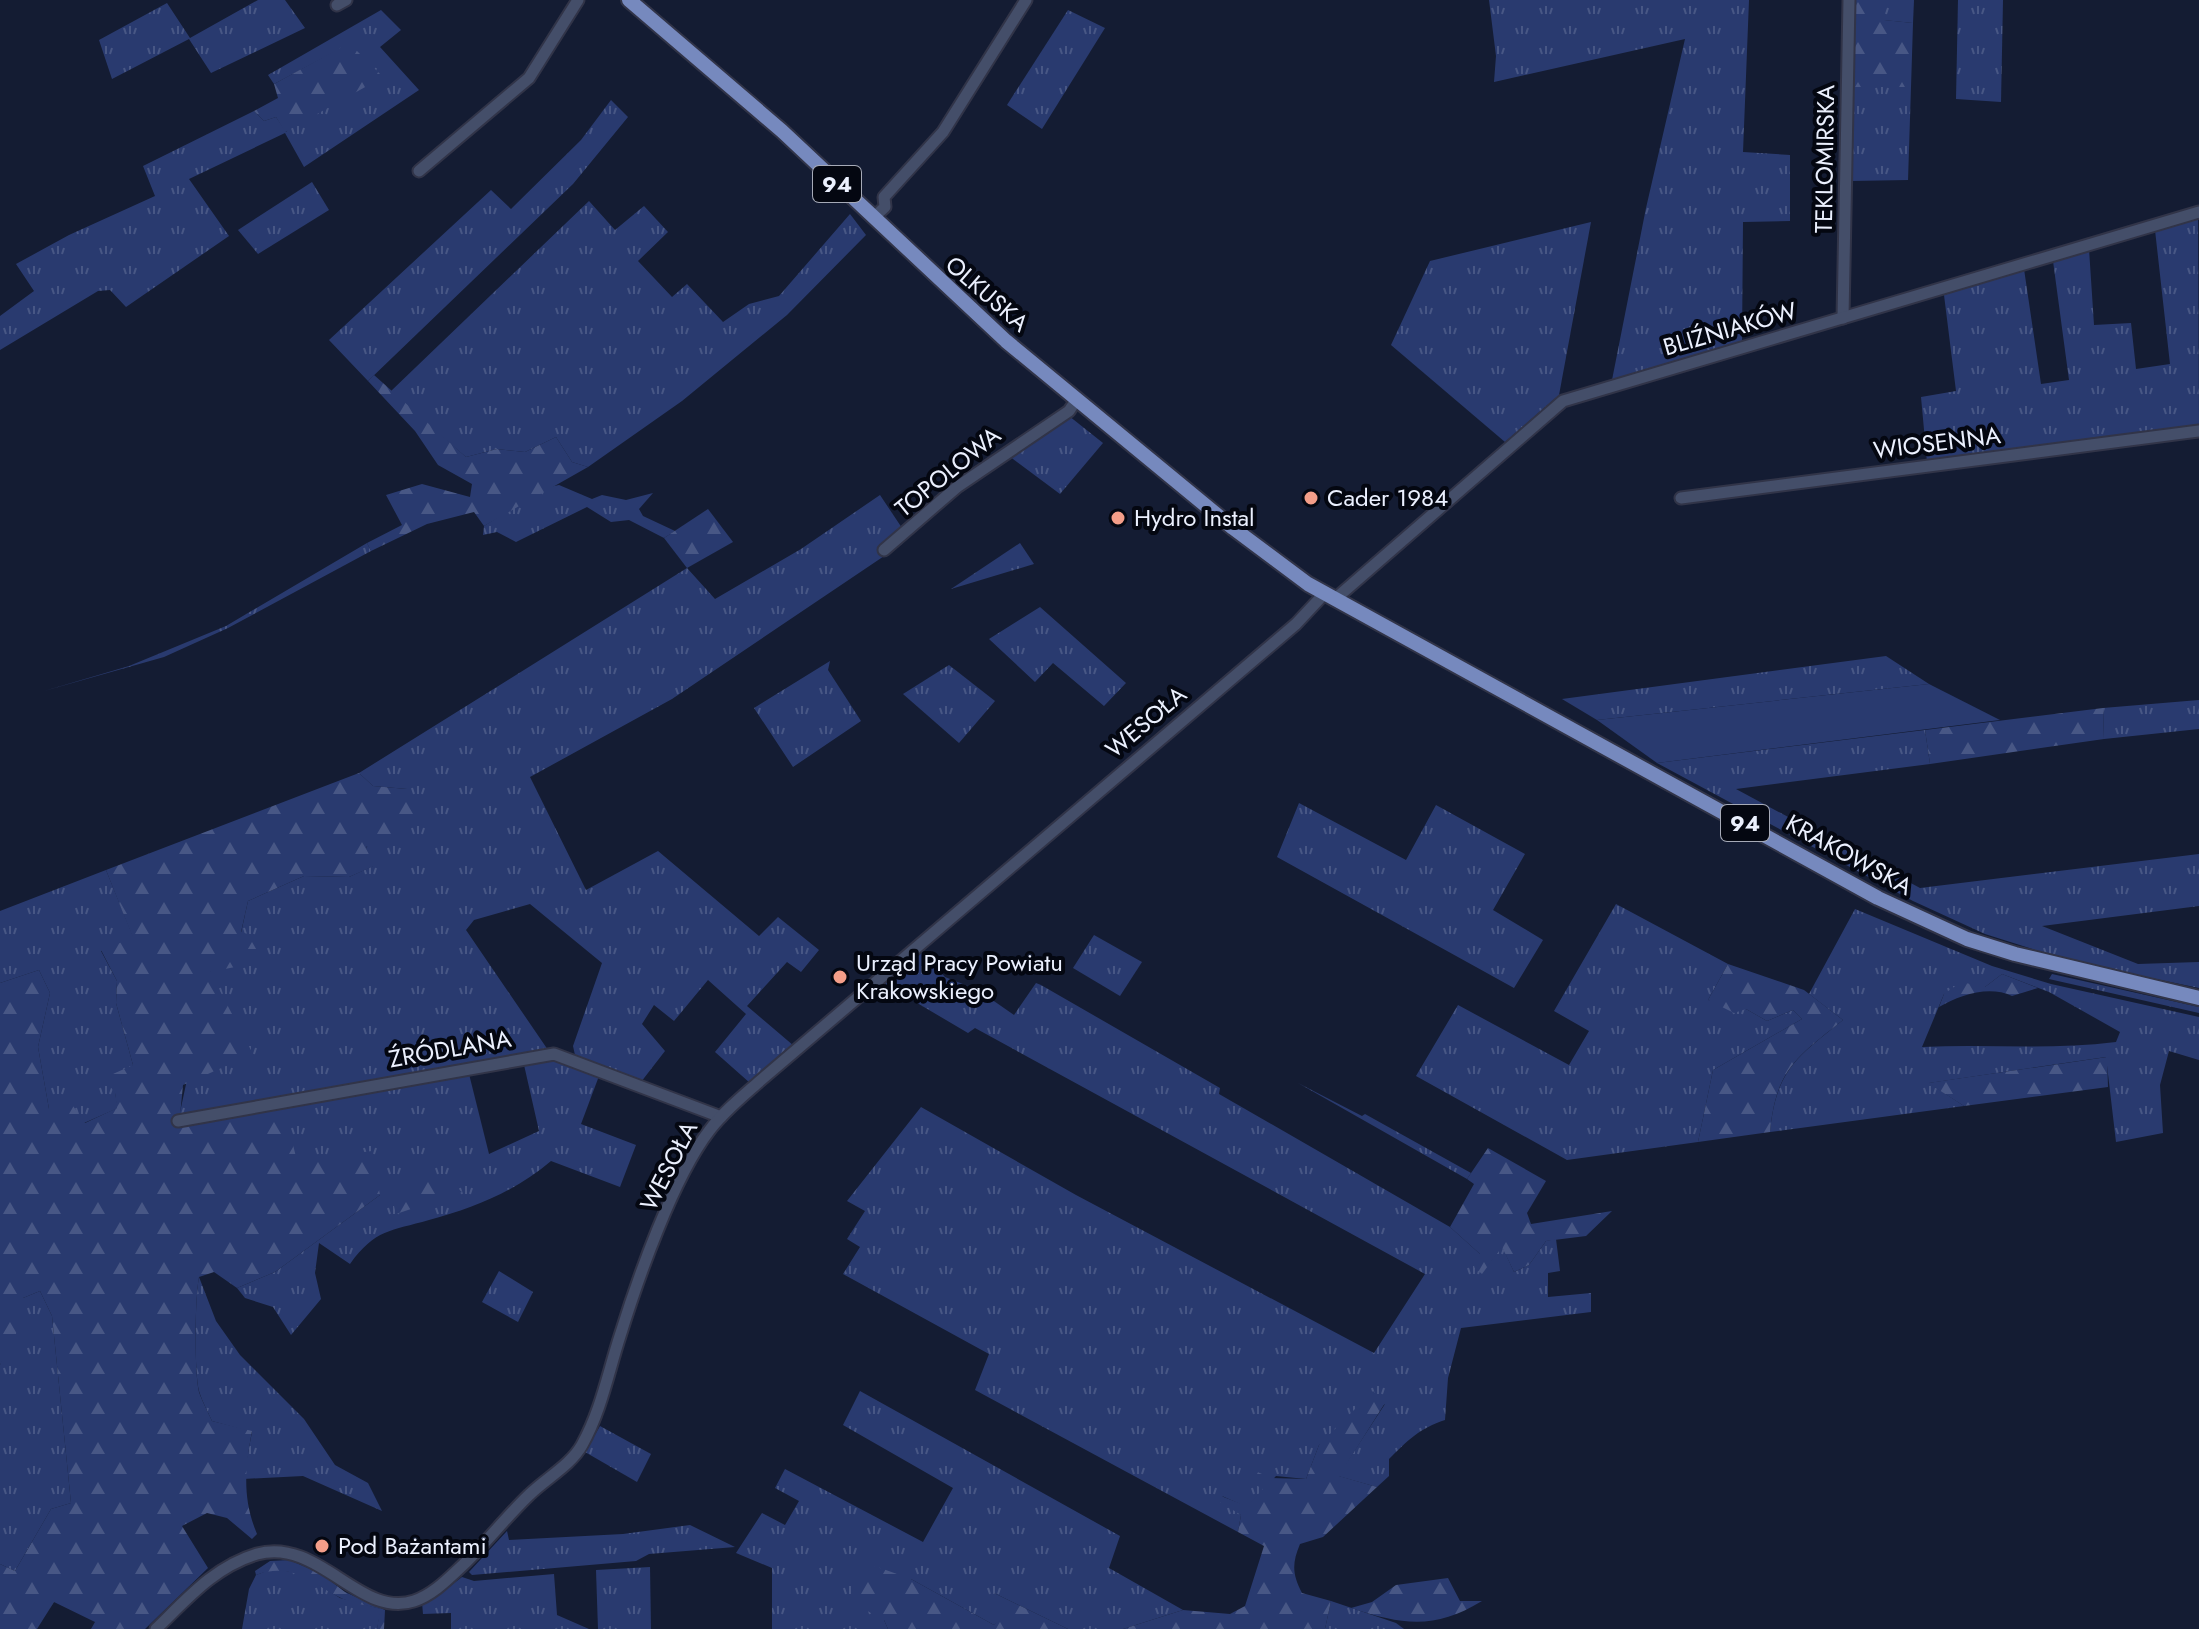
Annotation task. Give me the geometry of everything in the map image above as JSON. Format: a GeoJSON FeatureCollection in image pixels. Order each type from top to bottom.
{"type":"FeatureCollection","features":[{"type":"Feature","properties":{"kind":"main road","name":"OLKUSKA"},"geometry":{"type":"LineString","coordinates":[[629,0],[782,131],[952,294],[1233,528],[1329,597]]}},
{"type":"Feature","properties":{"kind":"main road","name":"KRAKOWSKA"},"geometry":{"type":"LineString","coordinates":[[1329,597],[1890,904],[1967,939],[2015,954],[2199,998]]}},
{"type":"Feature","properties":{"kind":"street"},"geometry":{"type":"LineString","coordinates":[[419,171],[529,78],[578,0]]}},
{"type":"Feature","properties":{"kind":"street"},"geometry":{"type":"LineString","coordinates":[[873,218],[885,207],[884,197],[896,180],[943,132],[1026,0]]}},
{"type":"Feature","properties":{"kind":"street","name":"TEKLOMIRSKA"},"geometry":{"type":"LineString","coordinates":[[1843,318],[1849,0]]}},
{"type":"Feature","properties":{"kind":"street","name":"BLIŹNIAKÓW"},"geometry":{"type":"LineString","coordinates":[[1329,597],[1563,401],[2199,212]]}},
{"type":"Feature","properties":{"kind":"street","name":"TOPOLOWA"},"geometry":{"type":"LineString","coordinates":[[884,550],[957,487],[1069,411],[1077,399]]}},
{"type":"Feature","properties":{"kind":"street","name":"WIOSENNA"},"geometry":{"type":"LineString","coordinates":[[1681,498],[2199,431]]}},
{"type":"Feature","properties":{"kind":"street","name":"WESOŁA"},"geometry":{"type":"LineString","coordinates":[[156,1629],[200,1584],[226,1567],[257,1554],[292,1553],[317,1563],[358,1590],[383,1601],[412,1602],[433,1591],[464,1564],[530,1494],[582,1446],[594,1421],[638,1281],[688,1167],[702,1141],[721,1117],[1329,597]]}},
{"type":"Feature","properties":{"kind":"street","name":"ŹRÓDLANA"},"geometry":{"type":"LineString","coordinates":[[178,1121],[554,1054],[721,1117]]}},
{"type":"Feature","properties":{"kind":"green space"},"geometry":{"type":"Polygon","coordinates":[[[258,0],[285,0],[305,28],[211,73],[189,39],[112,79],[99,40],[167,3],[190,38],[258,0]]]}},
{"type":"Feature","properties":{"kind":"green space"},"geometry":{"type":"Polygon","coordinates":[[[1489,0],[1749,0],[1743,152],[1790,155],[1790,221],[1743,222],[1742,342],[1612,380],[1646,208],[1685,39],[1494,82],[1496,56],[1489,0]]]}},
{"type":"Feature","properties":{"kind":"green space"},"geometry":{"type":"Polygon","coordinates":[[[1854,0],[1884,0],[1884,20],[1913,23],[1911,87],[1853,87],[1854,0]]]}},
{"type":"Feature","properties":{"kind":"green space"},"geometry":{"type":"Polygon","coordinates":[[[1884,0],[1914,0],[1913,23],[1883,20],[1884,0]]]}},
{"type":"Feature","properties":{"kind":"green space"},"geometry":{"type":"Polygon","coordinates":[[[1958,0],[2003,0],[2001,102],[1956,99],[1958,0]]]}},
{"type":"Feature","properties":{"kind":"green space"},"geometry":{"type":"Polygon","coordinates":[[[381,10],[401,30],[380,47],[419,90],[304,167],[285,133],[189,179],[229,236],[126,307],[110,290],[98,291],[0,350],[0,316],[34,291],[16,264],[69,235],[155,196],[143,166],[254,111],[264,121],[276,117],[286,132],[349,44],[274,84],[268,75],[381,10]]]}},
{"type":"Feature","properties":{"kind":"green space"},"geometry":{"type":"Polygon","coordinates":[[[1068,10],[1105,28],[1042,129],[1007,105],[1068,10]]]}},
{"type":"Feature","properties":{"kind":"green space"},"geometry":{"type":"Polygon","coordinates":[[[349,43],[383,77],[285,132],[276,117],[264,121],[254,111],[278,98],[274,84],[349,43]]]}},
{"type":"Feature","properties":{"kind":"green space"},"geometry":{"type":"Polygon","coordinates":[[[1853,87],[1911,87],[1908,180],[1850,181],[1853,87]]]}},
{"type":"Feature","properties":{"kind":"green space"},"geometry":{"type":"Polygon","coordinates":[[[611,100],[628,117],[573,184],[368,381],[329,340],[491,190],[511,209],[581,140],[611,100]]]}},
{"type":"Feature","properties":{"kind":"green space"},"geometry":{"type":"Polygon","coordinates":[[[312,182],[329,210],[258,254],[238,230],[312,182]]]}},
{"type":"Feature","properties":{"kind":"green space"},"geometry":{"type":"Polygon","coordinates":[[[589,201],[615,230],[644,206],[668,232],[638,261],[672,297],[687,284],[723,322],[749,304],[779,296],[850,214],[866,235],[787,315],[682,401],[588,467],[572,462],[556,437],[525,452],[497,449],[466,457],[390,392],[589,201]]]}},
{"type":"Feature","properties":{"kind":"green space"},"geometry":{"type":"Polygon","coordinates":[[[2198,218],[2199,429],[1927,462],[1921,397],[1956,391],[1944,295],[2024,269],[2041,384],[2069,380],[2053,261],[2089,249],[2094,325],[2131,323],[2136,369],[2170,364],[2155,230],[2198,218]]]}},
{"type":"Feature","properties":{"kind":"green space"},"geometry":{"type":"Polygon","coordinates":[[[1591,222],[1559,395],[1505,442],[1391,345],[1430,261],[1591,222]]]}},
{"type":"Feature","properties":{"kind":"green space"},"geometry":{"type":"Polygon","coordinates":[[[374,375],[466,457],[497,449],[525,452],[556,437],[572,462],[588,467],[484,526],[474,512],[427,524],[371,551],[367,543],[402,525],[386,495],[422,484],[470,497],[472,484],[438,465],[415,431],[368,381],[374,375]]]}},
{"type":"Feature","properties":{"kind":"green space"},"geometry":{"type":"Polygon","coordinates":[[[1069,416],[1103,443],[1060,494],[1009,456],[1069,416]]]}},
{"type":"Feature","properties":{"kind":"green space"},"geometry":{"type":"Polygon","coordinates":[[[559,485],[592,499],[602,495],[626,500],[653,493],[639,509],[643,516],[675,531],[664,538],[629,520],[611,522],[587,507],[516,542],[497,532],[483,535],[484,526],[545,488],[559,485]]]}},
{"type":"Feature","properties":{"kind":"green space"},"geometry":{"type":"Polygon","coordinates":[[[880,495],[904,531],[902,544],[672,699],[530,777],[586,890],[658,851],[759,936],[778,917],[819,950],[801,972],[787,962],[747,1006],[794,1046],[750,1083],[715,1052],[746,1014],[708,980],[674,1021],[654,1005],[642,1024],[665,1051],[641,1082],[602,1068],[581,1124],[636,1145],[620,1187],[551,1161],[524,1181],[494,1197],[385,1233],[368,1244],[350,1264],[319,1243],[315,1273],[321,1299],[291,1335],[273,1307],[245,1298],[237,1288],[275,1272],[380,1195],[179,1117],[210,972],[241,933],[248,901],[304,876],[349,877],[373,866],[366,848],[407,789],[373,786],[359,773],[687,568],[715,599],[801,549],[880,495]],[[530,904],[474,920],[466,930],[548,1050],[575,1055],[573,1046],[602,963],[530,904]],[[522,1056],[467,1066],[489,1154],[539,1131],[522,1056]]]}},
{"type":"Feature","properties":{"kind":"green space"},"geometry":{"type":"Polygon","coordinates":[[[708,509],[733,542],[687,568],[664,538],[708,509]]]}},
{"type":"Feature","properties":{"kind":"green space"},"geometry":{"type":"Polygon","coordinates":[[[367,543],[371,551],[228,628],[164,657],[44,691],[129,666],[226,626],[367,543]]]}},
{"type":"Feature","properties":{"kind":"green space"},"geometry":{"type":"Polygon","coordinates":[[[1020,543],[1034,564],[951,589],[1020,543]]]}},
{"type":"Feature","properties":{"kind":"green space"},"geometry":{"type":"Polygon","coordinates":[[[1040,607],[1126,683],[1104,706],[1053,663],[1035,682],[989,639],[1040,607]]]}},
{"type":"Feature","properties":{"kind":"green space"},"geometry":{"type":"Polygon","coordinates":[[[1886,656],[1929,684],[1597,720],[1562,699],[1886,656]]]}},
{"type":"Feature","properties":{"kind":"green space"},"geometry":{"type":"Polygon","coordinates":[[[830,661],[828,670],[861,721],[793,767],[754,708],[830,661]]]}},
{"type":"Feature","properties":{"kind":"green space"},"geometry":{"type":"Polygon","coordinates":[[[949,665],[995,701],[959,743],[903,694],[949,665]]]}},
{"type":"Feature","properties":{"kind":"green space"},"geometry":{"type":"Polygon","coordinates":[[[1929,684],[2000,720],[1657,763],[1597,720],[1929,684]]]}},
{"type":"Feature","properties":{"kind":"green space"},"geometry":{"type":"Polygon","coordinates":[[[2199,700],[2199,729],[2104,739],[2103,708],[2199,700]]]}},
{"type":"Feature","properties":{"kind":"green space"},"geometry":{"type":"Polygon","coordinates":[[[2103,708],[2104,739],[1930,764],[1925,730],[2103,708]]]}},
{"type":"Feature","properties":{"kind":"green space"},"geometry":{"type":"Polygon","coordinates":[[[1925,730],[1930,764],[1736,789],[1920,888],[2199,854],[2199,906],[2042,926],[2138,964],[2199,962],[2199,988],[2070,961],[1985,934],[1913,901],[1657,763],[1925,730]]]}},
{"type":"Feature","properties":{"kind":"green space"},"geometry":{"type":"Polygon","coordinates":[[[359,773],[373,786],[407,789],[416,821],[366,847],[374,866],[349,877],[304,876],[248,901],[241,932],[268,940],[263,949],[242,949],[240,966],[210,972],[253,1054],[183,1085],[180,1116],[282,1100],[297,1161],[372,1151],[380,1195],[275,1272],[237,1288],[214,1272],[199,1277],[196,1368],[199,1392],[212,1421],[252,1431],[246,1483],[257,1534],[252,1539],[227,1518],[207,1513],[182,1526],[208,1568],[145,1629],[91,1629],[95,1622],[54,1602],[37,1629],[0,1629],[0,1564],[15,1571],[51,1509],[71,1503],[52,1316],[40,1291],[23,1298],[24,1318],[0,1365],[0,983],[39,970],[50,993],[38,1047],[49,1109],[73,1106],[85,1123],[117,1108],[115,1093],[104,1078],[133,1065],[116,1003],[117,981],[101,950],[133,938],[106,870],[359,773]]]}},
{"type":"Feature","properties":{"kind":"green space"},"geometry":{"type":"Polygon","coordinates":[[[1299,803],[1406,860],[1436,805],[1525,854],[1493,910],[1543,940],[1514,988],[1277,857],[1299,803]]]}},
{"type":"Feature","properties":{"kind":"green space"},"geometry":{"type":"Polygon","coordinates":[[[106,870],[134,939],[101,951],[117,981],[116,1003],[133,1065],[115,1093],[118,1108],[84,1123],[49,1109],[38,1047],[50,993],[39,970],[0,983],[0,911],[106,870]]]}},
{"type":"Feature","properties":{"kind":"green space"},"geometry":{"type":"Polygon","coordinates":[[[1616,904],[1728,964],[1708,1000],[1746,1009],[1767,1021],[1793,1010],[1802,1019],[1713,1070],[1698,1142],[1567,1160],[1416,1076],[1458,1005],[1569,1065],[1589,1031],[1554,1011],[1616,904]]]}},
{"type":"Feature","properties":{"kind":"green space"},"geometry":{"type":"Polygon","coordinates":[[[1855,909],[1992,966],[2051,984],[2199,1017],[2199,1060],[2169,1051],[2160,1085],[2163,1133],[2116,1142],[2106,1057],[1929,1083],[1964,1106],[1770,1132],[1777,1094],[1784,1079],[1801,1055],[1843,1020],[1809,994],[1855,909]],[[2002,974],[1985,987],[1944,994],[1922,1047],[2068,1046],[2116,1042],[2120,1032],[2049,992],[2002,974]]]}},
{"type":"Feature","properties":{"kind":"green space"},"geometry":{"type":"Polygon","coordinates":[[[1094,935],[1142,962],[1120,996],[1073,968],[1094,935]]]}},
{"type":"Feature","properties":{"kind":"green space"},"geometry":{"type":"Polygon","coordinates":[[[923,952],[945,977],[978,990],[1014,1015],[1036,983],[1041,985],[1220,1088],[1219,1094],[1450,1227],[1480,1254],[1482,1273],[1502,1246],[1514,1272],[1529,1265],[1546,1241],[1556,1239],[1560,1271],[1548,1273],[1548,1297],[1591,1293],[1591,1312],[1461,1328],[1448,1378],[1445,1420],[1421,1431],[1396,1452],[1389,1459],[1389,1476],[1377,1487],[1338,1476],[1385,1404],[1319,1445],[1306,1479],[1276,1476],[1247,1507],[1222,1496],[1241,1515],[1238,1532],[975,1390],[989,1354],[843,1274],[860,1247],[847,1239],[865,1211],[847,1201],[921,1107],[1076,1195],[1374,1353],[1425,1274],[975,1028],[968,1033],[885,984],[923,952]]]}},
{"type":"Feature","properties":{"kind":"green space"},"geometry":{"type":"Polygon","coordinates":[[[1728,964],[1804,990],[1843,1020],[1792,1066],[1777,1093],[1770,1132],[1698,1142],[1713,1070],[1802,1019],[1793,1010],[1767,1021],[1746,1009],[1734,1013],[1708,1000],[1728,964]]]}},
{"type":"Feature","properties":{"kind":"green space"},"geometry":{"type":"Polygon","coordinates":[[[2002,974],[2038,988],[2012,996],[1984,991],[1939,1007],[1944,994],[1961,982],[1985,987],[2002,974]]]}},
{"type":"Feature","properties":{"kind":"green space"},"geometry":{"type":"Polygon","coordinates":[[[2052,974],[2199,1007],[2199,1013],[2049,979],[2052,974]]]}},
{"type":"Feature","properties":{"kind":"green space"},"geometry":{"type":"Polygon","coordinates":[[[2107,1057],[2108,1087],[1964,1106],[1928,1083],[2107,1057]]]}},
{"type":"Feature","properties":{"kind":"green space"},"geometry":{"type":"Polygon","coordinates":[[[1298,1083],[1362,1116],[1365,1114],[1471,1173],[1467,1179],[1298,1083]]]}},
{"type":"Feature","properties":{"kind":"green space"},"geometry":{"type":"Polygon","coordinates":[[[1488,1148],[1546,1181],[1527,1213],[1531,1224],[1612,1211],[1586,1236],[1546,1241],[1529,1265],[1514,1272],[1502,1247],[1482,1274],[1474,1267],[1480,1254],[1450,1227],[1474,1184],[1467,1179],[1488,1148]]]}},
{"type":"Feature","properties":{"kind":"green space"},"geometry":{"type":"Polygon","coordinates":[[[441,1176],[462,1192],[396,1214],[392,1198],[411,1186],[441,1176]]]}},
{"type":"Feature","properties":{"kind":"green space"},"geometry":{"type":"Polygon","coordinates":[[[499,1271],[533,1292],[518,1322],[482,1302],[499,1271]]]}},
{"type":"Feature","properties":{"kind":"green space"},"geometry":{"type":"Polygon","coordinates":[[[199,1277],[216,1321],[240,1355],[304,1419],[335,1465],[368,1483],[382,1511],[303,1476],[243,1479],[252,1432],[212,1421],[199,1391],[196,1334],[199,1277]]]}},
{"type":"Feature","properties":{"kind":"green space"},"geometry":{"type":"Polygon","coordinates":[[[40,1291],[52,1316],[71,1503],[51,1509],[15,1571],[0,1564],[0,1365],[23,1298],[40,1291]]]}},
{"type":"Feature","properties":{"kind":"green space"},"geometry":{"type":"Polygon","coordinates":[[[860,1391],[1120,1536],[1109,1568],[1183,1610],[1123,1629],[1068,1629],[994,1593],[1003,1618],[994,1625],[911,1579],[884,1620],[888,1629],[772,1629],[772,1568],[736,1553],[762,1513],[785,1525],[799,1501],[775,1488],[785,1469],[923,1542],[953,1488],[843,1425],[860,1391]]]}},
{"type":"Feature","properties":{"kind":"green space"},"geometry":{"type":"Polygon","coordinates":[[[1373,1391],[1385,1403],[1339,1476],[1377,1487],[1323,1537],[1300,1544],[1296,1557],[1296,1580],[1302,1593],[1331,1601],[1325,1629],[1123,1629],[1183,1610],[1230,1614],[1245,1606],[1264,1546],[1238,1532],[1241,1515],[1218,1501],[1221,1496],[1247,1506],[1263,1489],[1240,1476],[1244,1466],[1271,1478],[1306,1479],[1319,1445],[1373,1391]]]}},
{"type":"Feature","properties":{"kind":"green space"},"geometry":{"type":"Polygon","coordinates":[[[600,1426],[651,1454],[637,1482],[585,1452],[600,1426]]]}},
{"type":"Feature","properties":{"kind":"green space"},"geometry":{"type":"Polygon","coordinates":[[[690,1525],[735,1547],[649,1554],[636,1561],[472,1575],[469,1572],[507,1531],[509,1540],[623,1534],[690,1525]]]}},
{"type":"Feature","properties":{"kind":"green space"},"geometry":{"type":"Polygon","coordinates":[[[289,1560],[320,1573],[345,1592],[385,1610],[384,1629],[377,1629],[380,1609],[342,1598],[289,1572],[256,1575],[255,1571],[270,1561],[289,1560]]]}},
{"type":"Feature","properties":{"kind":"green space"},"geometry":{"type":"Polygon","coordinates":[[[869,1564],[911,1579],[994,1625],[1002,1617],[986,1605],[994,1593],[1068,1629],[888,1629],[884,1620],[849,1601],[861,1568],[869,1564]]]}},
{"type":"Feature","properties":{"kind":"green space"},"geometry":{"type":"Polygon","coordinates":[[[650,1567],[651,1629],[598,1629],[596,1570],[650,1567]]]}},
{"type":"Feature","properties":{"kind":"green space"},"geometry":{"type":"Polygon","coordinates":[[[272,1569],[300,1573],[340,1598],[381,1609],[377,1629],[242,1629],[249,1589],[256,1575],[272,1569]]]}},
{"type":"Feature","properties":{"kind":"green space"},"geometry":{"type":"Polygon","coordinates":[[[554,1574],[557,1615],[589,1629],[451,1629],[451,1613],[423,1614],[422,1602],[440,1594],[462,1577],[474,1581],[554,1574]]]}},
{"type":"Feature","properties":{"kind":"green space"},"geometry":{"type":"Polygon","coordinates":[[[1448,1578],[1460,1601],[1482,1601],[1450,1616],[1420,1622],[1388,1618],[1351,1608],[1372,1602],[1396,1585],[1448,1578]]]}},
{"type":"Feature","properties":{"kind":"green space"},"geometry":{"type":"Polygon","coordinates":[[[1331,1601],[1396,1623],[1404,1629],[1325,1629],[1331,1601]]]}},
{"type":"Feature","properties":{"kind":"place","name":"Cader 1984"},"geometry":{"type":"Point","coordinates":[1311,498]}},
{"type":"Feature","properties":{"kind":"place","name":"Hydro Instal"},"geometry":{"type":"Point","coordinates":[1118,518]}},
{"type":"Feature","properties":{"kind":"place","name":"Urząd Pracy Powiatu Krakowskiego"},"geometry":{"type":"Point","coordinates":[840,977]}},
{"type":"Feature","properties":{"kind":"place","name":"Pod Bażantami"},"geometry":{"type":"Point","coordinates":[322,1546]}}]}
